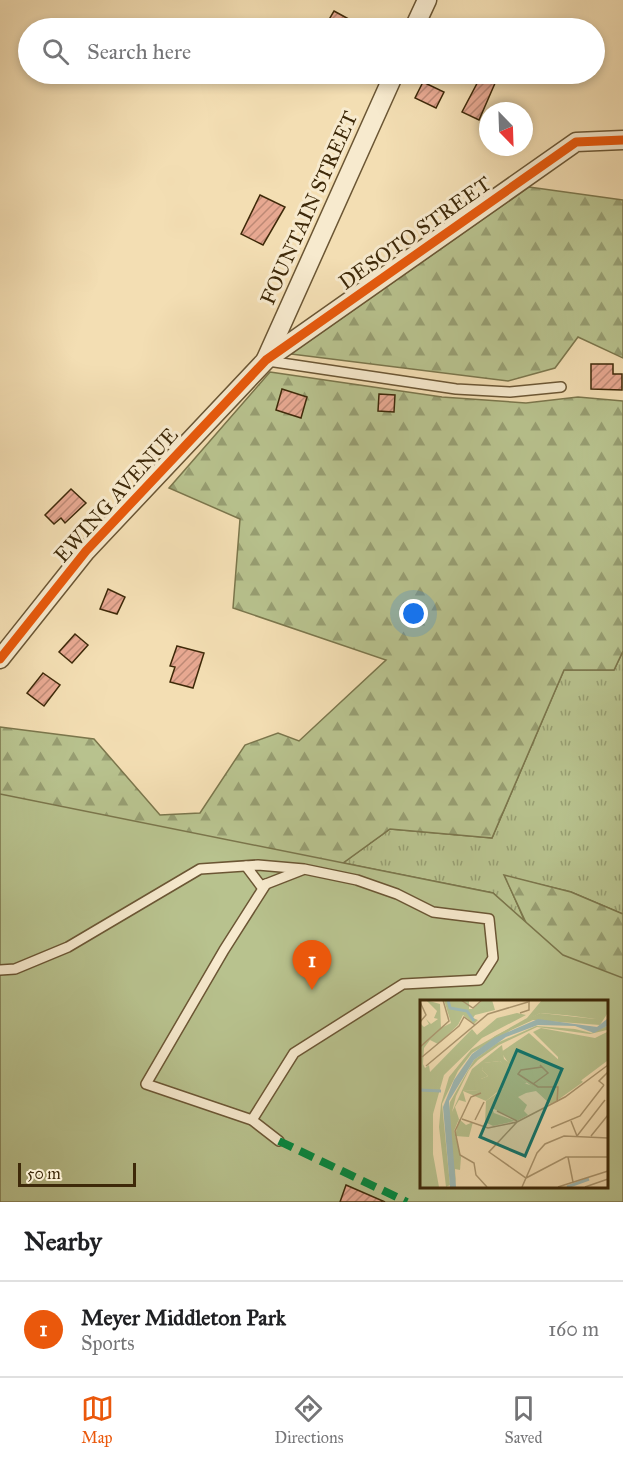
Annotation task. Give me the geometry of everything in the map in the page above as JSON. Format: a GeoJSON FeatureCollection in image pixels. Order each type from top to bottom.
{"type":"FeatureCollection","features":[{"type":"Feature","properties":{"kind":"street"},"geometry":{"type":"LineString","coordinates":[[419,18],[427,0]]}},
{"type":"Feature","properties":{"kind":"street","name":"FOUNTAIN STREET"},"geometry":{"type":"LineString","coordinates":[[266,360],[390,84]]}},
{"type":"Feature","properties":{"kind":"street","name":"DESOTO STREET"},"geometry":{"type":"LineString","coordinates":[[266,360],[576,142],[623,140]]}},
{"type":"Feature","properties":{"kind":"street","name":"EWING AVENUE"},"geometry":{"type":"LineString","coordinates":[[0,659],[86,551],[266,360]]}},
{"type":"Feature","properties":{"kind":"lane"},"geometry":{"type":"LineString","coordinates":[[266,360],[456,389],[510,392],[561,387]]}},
{"type":"Feature","properties":{"kind":"lane"},"geometry":{"type":"LineString","coordinates":[[246,866],[261,886],[304,869]]}},
{"type":"Feature","properties":{"kind":"lane"},"geometry":{"type":"LineString","coordinates":[[0,969],[15,969],[68,947],[200,869],[246,866],[304,869],[357,880],[397,894],[433,912],[489,919],[493,958],[479,980],[403,984],[294,1053],[252,1120]]}},
{"type":"Feature","properties":{"kind":"lane"},"geometry":{"type":"LineString","coordinates":[[266,884],[224,950],[146,1084],[252,1120],[279,1141]]}},
{"type":"Feature","properties":{"kind":"green space"},"geometry":{"type":"Polygon","coordinates":[[[529,187],[623,200],[623,358],[578,337],[555,368],[508,381],[291,354],[529,187]]]}},
{"type":"Feature","properties":{"kind":"green space"},"geometry":{"type":"Polygon","coordinates":[[[270,372],[442,397],[526,403],[578,397],[623,401],[623,651],[614,670],[564,670],[492,838],[390,829],[343,863],[219,855],[0,955],[0,727],[94,739],[160,815],[200,813],[245,745],[278,733],[299,741],[386,660],[233,608],[240,519],[169,488],[270,372]]]}},
{"type":"Feature","properties":{"kind":"green space"},"geometry":{"type":"Polygon","coordinates":[[[623,651],[623,914],[571,892],[505,876],[525,922],[493,893],[343,863],[390,829],[492,838],[564,670],[614,670],[623,651]]]}},
{"type":"Feature","properties":{"kind":"green space"},"geometry":{"type":"Polygon","coordinates":[[[0,794],[493,893],[563,955],[623,978],[623,1202],[0,1202],[0,794]]]}},
{"type":"Feature","properties":{"kind":"green space"},"geometry":{"type":"Polygon","coordinates":[[[504,875],[571,892],[623,914],[623,981],[552,979],[504,875]]]}},
{"type":"Feature","properties":{"kind":"building"},"geometry":{"type":"Polygon","coordinates":[[[334,11],[347,18],[330,18],[334,11]]]}},
{"type":"Feature","properties":{"kind":"building"},"geometry":{"type":"Polygon","coordinates":[[[422,84],[444,92],[436,108],[415,98],[422,84]]]}},
{"type":"Feature","properties":{"kind":"building"},"geometry":{"type":"Polygon","coordinates":[[[477,84],[495,84],[487,102],[479,102],[479,120],[462,112],[477,84]]]}},
{"type":"Feature","properties":{"kind":"building"},"geometry":{"type":"Polygon","coordinates":[[[260,195],[285,207],[263,245],[241,234],[260,195]]]}},
{"type":"Feature","properties":{"kind":"building"},"geometry":{"type":"Polygon","coordinates":[[[591,364],[613,364],[613,374],[622,374],[622,390],[591,389],[591,364]]]}},
{"type":"Feature","properties":{"kind":"building"},"geometry":{"type":"Polygon","coordinates":[[[282,389],[307,397],[301,418],[276,410],[282,389]]]}},
{"type":"Feature","properties":{"kind":"building"},"geometry":{"type":"Polygon","coordinates":[[[379,394],[395,395],[394,412],[378,411],[379,394]]]}},
{"type":"Feature","properties":{"kind":"building"},"geometry":{"type":"Polygon","coordinates":[[[71,489],[86,503],[65,523],[61,518],[54,524],[45,515],[71,489]]]}},
{"type":"Feature","properties":{"kind":"building"},"geometry":{"type":"Polygon","coordinates":[[[108,589],[125,597],[117,614],[100,609],[108,589]]]}},
{"type":"Feature","properties":{"kind":"building"},"geometry":{"type":"Polygon","coordinates":[[[75,634],[88,645],[72,663],[59,652],[75,634]]]}},
{"type":"Feature","properties":{"kind":"building"},"geometry":{"type":"Polygon","coordinates":[[[177,646],[204,653],[193,688],[170,682],[175,667],[170,666],[177,646]]]}},
{"type":"Feature","properties":{"kind":"building"},"geometry":{"type":"Polygon","coordinates":[[[43,673],[60,685],[44,706],[27,693],[43,673]]]}},
{"type":"Feature","properties":{"kind":"building"},"geometry":{"type":"Polygon","coordinates":[[[346,1185],[385,1202],[340,1202],[346,1185]]]}},
{"type":"Feature","properties":{"kind":"marked path"},"geometry":{"type":"LineString","coordinates":[[279,1141],[407,1202]]}},
{"type":"Feature","properties":{"kind":"cycle path"},"geometry":{"type":"LineString","coordinates":[[0,659],[86,551],[266,360],[576,142],[623,140]]}},
{"type":"Feature","properties":{"kind":"place","name":"Meyer Middleton Park"},"geometry":{"type":"Point","coordinates":[312,990]}}]}
